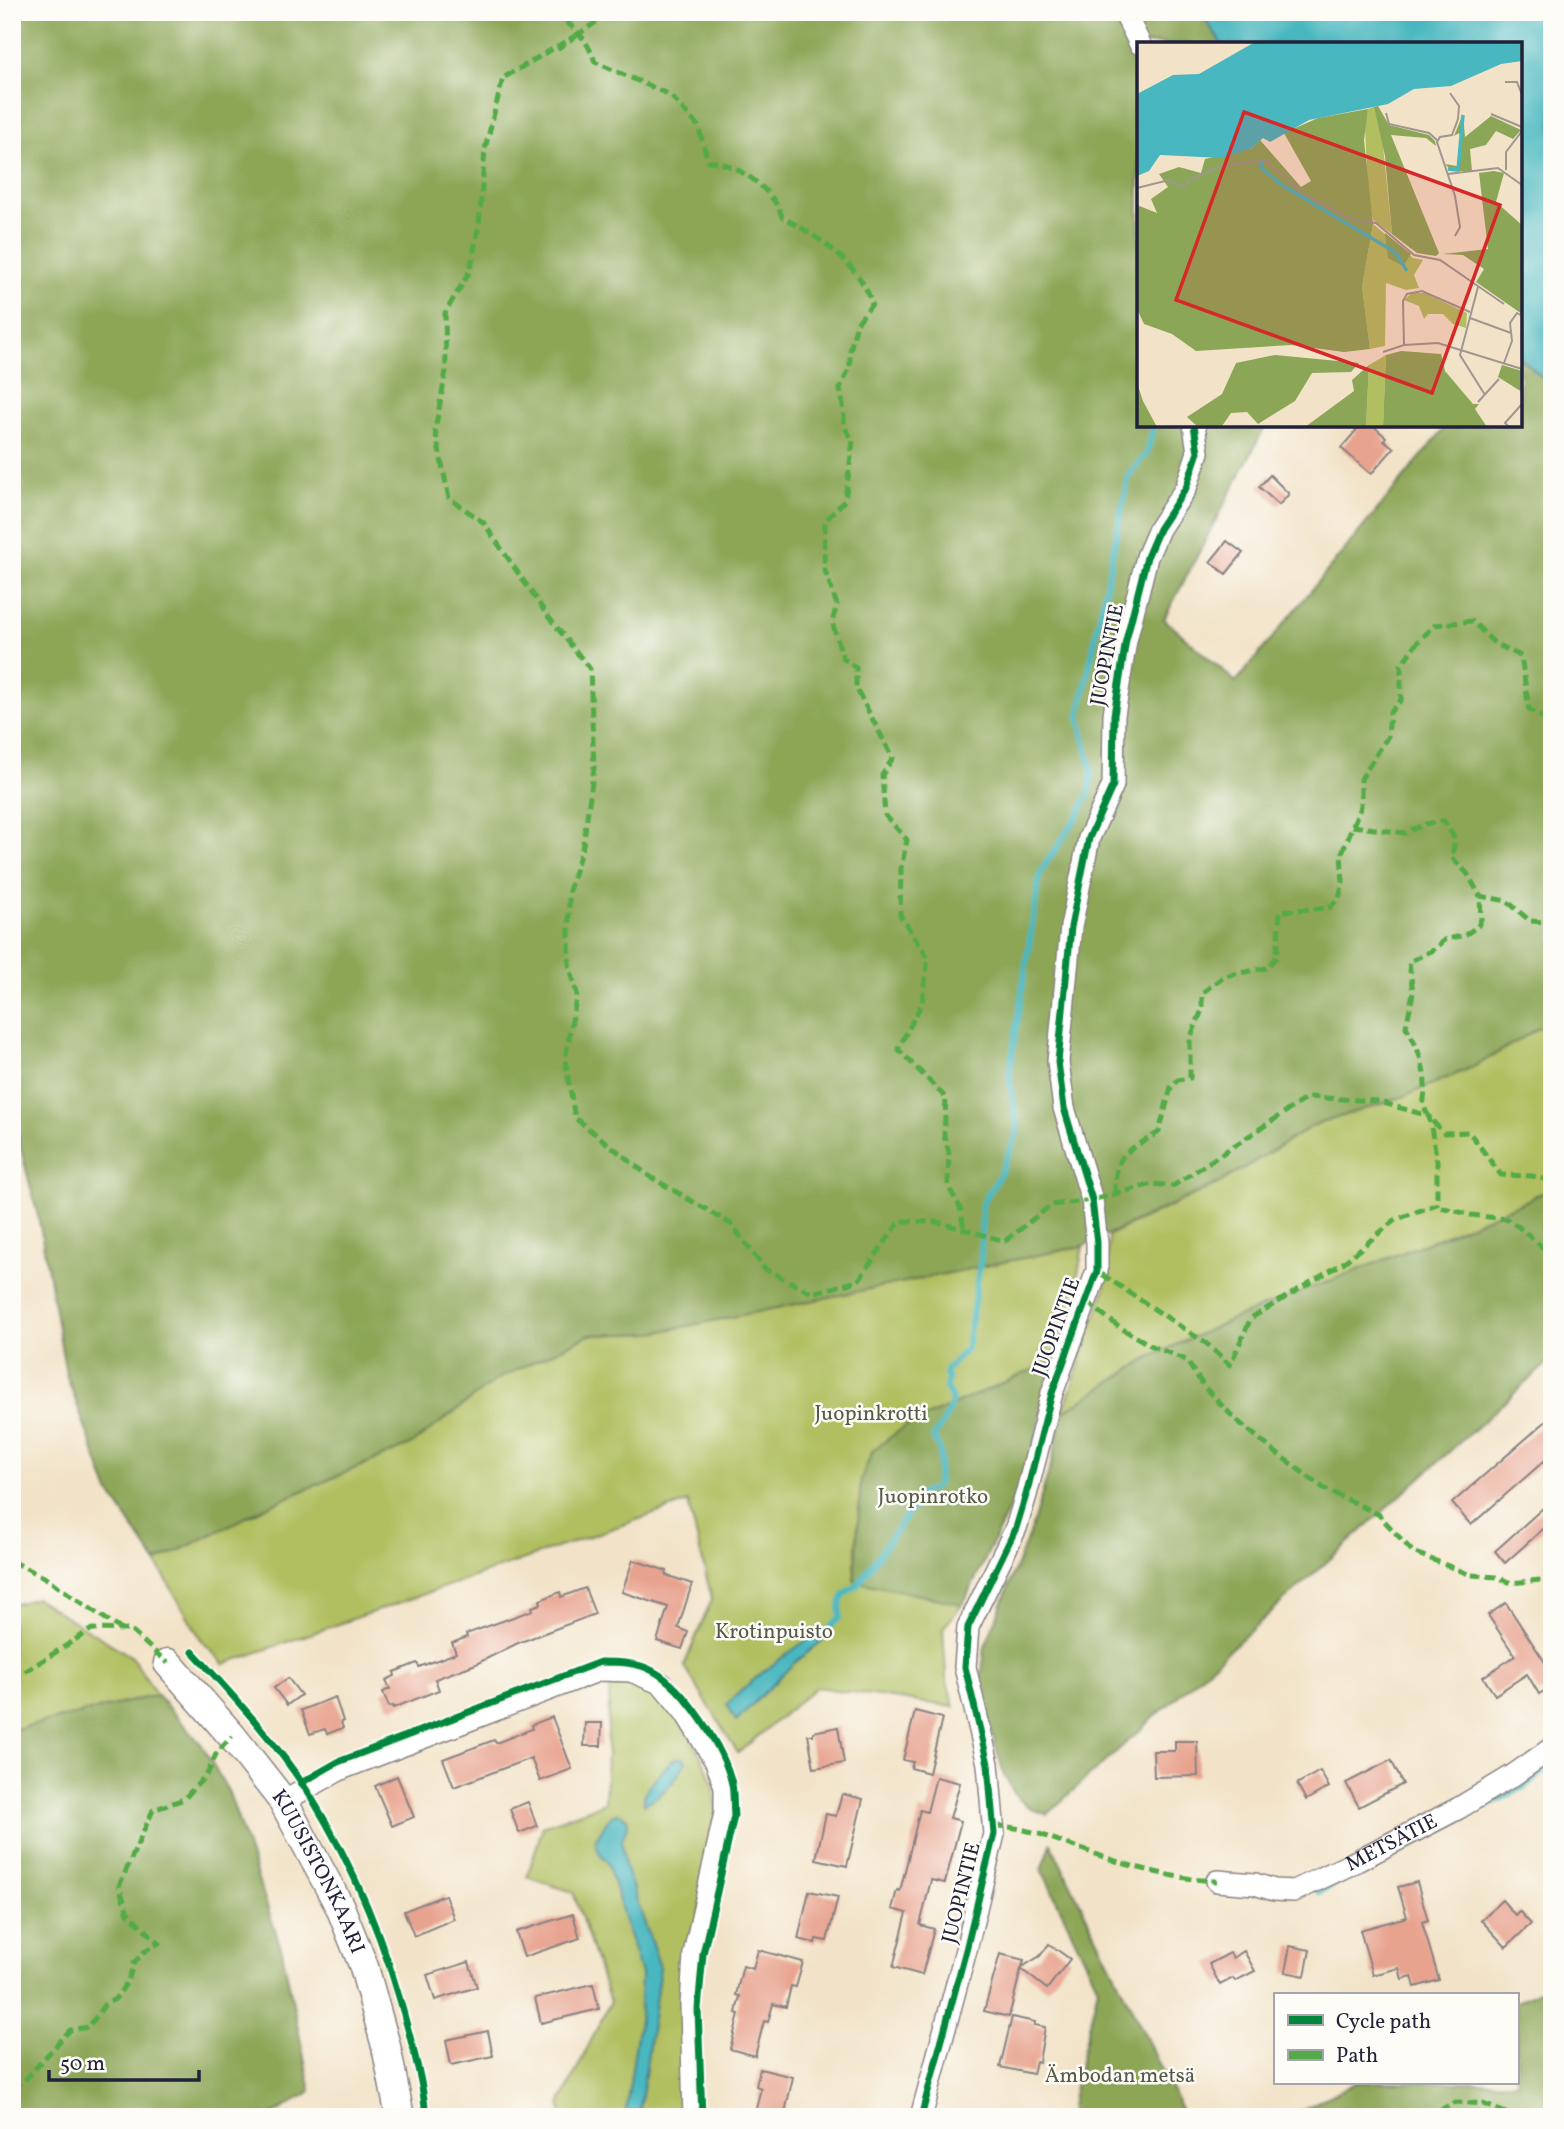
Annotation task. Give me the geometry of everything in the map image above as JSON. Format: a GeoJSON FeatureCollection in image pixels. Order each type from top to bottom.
{"type":"FeatureCollection","features":[{"type":"Feature","properties":{"kind":"street"},"geometry":{"type":"LineString","coordinates":[[1124,12],[1139,42]]}},
{"type":"Feature","properties":{"kind":"street","name":"JUOPINTIE"},"geometry":{"type":"LineString","coordinates":[[921,2117],[967,1950],[994,1834],[988,1764],[965,1667],[968,1627],[1016,1528],[1027,1495],[1052,1393],[1097,1271],[1093,1200],[1064,1108],[1058,1062],[1071,927],[1089,838],[1113,785],[1114,715],[1126,640],[1147,557],[1159,529],[1186,488],[1198,452],[1194,427]]}},
{"type":"Feature","properties":{"kind":"street","name":"KUUSISTONKAARI"},"geometry":{"type":"LineString","coordinates":[[167,1662],[232,1736],[283,1801],[340,1907],[363,1967],[386,2046],[400,2117]]}},
{"type":"Feature","properties":{"kind":"street"},"geometry":{"type":"LineString","coordinates":[[283,1801],[341,1769],[600,1670],[631,1671],[662,1684],[685,1712],[716,1762],[725,1786],[725,1813],[694,1954],[691,2006],[694,2117]]}},
{"type":"Feature","properties":{"kind":"street","name":"METSÄTIE"},"geometry":{"type":"LineString","coordinates":[[1217,1881],[1294,1891],[1459,1808],[1552,1748]]}},
{"type":"Feature","properties":{"kind":"green space"},"geometry":{"type":"Polygon","coordinates":[[[12,12],[1200,12],[1221,42],[1137,42],[1137,427],[1265,427],[1164,619],[1236,682],[1445,427],[1522,427],[1522,359],[1552,386],[1552,1020],[1477,1065],[1405,1096],[1314,1125],[1219,1183],[1083,1246],[653,1333],[589,1335],[497,1379],[412,1444],[272,1504],[156,1562],[108,1490],[66,1374],[39,1220],[12,1114],[12,12]]]}},
{"type":"Feature","properties":{"kind":"green space"},"geometry":{"type":"Polygon","coordinates":[[[1552,1020],[1552,1187],[1432,1241],[1235,1318],[1150,1357],[1063,1412],[1105,1288],[1109,1235],[1219,1183],[1314,1125],[1405,1096],[1477,1065],[1552,1020]]]}},
{"type":"Feature","properties":{"kind":"green space"},"geometry":{"type":"Polygon","coordinates":[[[1552,1187],[1552,1359],[1047,1814],[1032,1809],[1017,1798],[1004,1775],[989,1722],[981,1681],[985,1647],[1031,1529],[1051,1465],[1063,1412],[1150,1357],[1235,1318],[1432,1241],[1552,1187]]]}},
{"type":"Feature","properties":{"kind":"green space"},"geometry":{"type":"Polygon","coordinates":[[[1083,1246],[1077,1280],[1052,1361],[1040,1367],[1029,1468],[963,1604],[943,1628],[946,1677],[954,1707],[816,1687],[738,1753],[684,1666],[712,1599],[688,1502],[224,1664],[202,1641],[156,1562],[272,1504],[412,1444],[497,1379],[589,1335],[653,1333],[727,1314],[1083,1246]]]}},
{"type":"Feature","properties":{"kind":"green space","name":"Juopinrotko"},"geometry":{"type":"Polygon","coordinates":[[[1052,1361],[1029,1468],[963,1604],[854,1581],[861,1479],[873,1450],[906,1426],[1052,1361]]]}},
{"type":"Feature","properties":{"kind":"green space"},"geometry":{"type":"Polygon","coordinates":[[[36,1598],[132,1657],[157,1695],[12,1730],[12,1605],[36,1598]]]}},
{"type":"Feature","properties":{"kind":"green space"},"geometry":{"type":"Polygon","coordinates":[[[610,1680],[653,1693],[672,1710],[705,1764],[715,1795],[716,1814],[684,1998],[683,2117],[562,2117],[561,2102],[610,2002],[573,1892],[527,1877],[543,1826],[605,1803],[610,1680]]]}},
{"type":"Feature","properties":{"kind":"green space"},"geometry":{"type":"Polygon","coordinates":[[[157,1695],[202,1745],[229,1793],[282,1951],[311,2091],[269,2117],[12,2117],[12,1730],[157,1695]]]}},
{"type":"Feature","properties":{"kind":"green space","name":"Ämbodan metsä"},"geometry":{"type":"Polygon","coordinates":[[[1051,1844],[1185,2117],[1068,2117],[1098,1987],[1042,1870],[1051,1844]]]}},
{"type":"Feature","properties":{"kind":"green space"},"geometry":{"type":"Polygon","coordinates":[[[1552,1984],[1552,2117],[1287,2117],[1353,2084],[1518,2084],[1518,2001],[1552,1984]]]}},
{"type":"Feature","properties":{"kind":"water"},"geometry":{"type":"Polygon","coordinates":[[[1200,12],[1552,12],[1552,386],[1522,359],[1522,42],[1221,42],[1200,12]]]}},
{"type":"Feature","properties":{"kind":"water"},"geometry":{"type":"Polygon","coordinates":[[[823,1630],[827,1637],[792,1665],[736,1721],[727,1704],[773,1664],[823,1630]]]}},
{"type":"Feature","properties":{"kind":"water"},"geometry":{"type":"Polygon","coordinates":[[[675,1758],[684,1758],[686,1761],[674,1781],[644,1804],[646,1791],[654,1779],[675,1758]]]}},
{"type":"Feature","properties":{"kind":"water"},"geometry":{"type":"Polygon","coordinates":[[[618,1813],[627,1818],[628,1825],[622,1840],[625,1866],[660,1967],[639,2117],[625,2117],[640,2014],[641,1974],[607,1861],[600,1854],[595,1840],[610,1817],[618,1813]]]}},
{"type":"Feature","properties":{"kind":"building"},"geometry":{"type":"Polygon","coordinates":[[[1359,427],[1374,427],[1394,448],[1371,474],[1341,448],[1359,427]]]}},
{"type":"Feature","properties":{"kind":"building"},"geometry":{"type":"Polygon","coordinates":[[[1270,475],[1289,494],[1279,505],[1259,487],[1270,475]]]}},
{"type":"Feature","properties":{"kind":"building"},"geometry":{"type":"Polygon","coordinates":[[[1227,541],[1243,553],[1226,574],[1210,562],[1227,541]]]}},
{"type":"Feature","properties":{"kind":"building"},"geometry":{"type":"Polygon","coordinates":[[[1552,1416],[1552,1454],[1471,1525],[1452,1503],[1552,1416]]]}},
{"type":"Feature","properties":{"kind":"building"},"geometry":{"type":"Polygon","coordinates":[[[1552,1500],[1552,1521],[1505,1563],[1495,1551],[1552,1500]]]}},
{"type":"Feature","properties":{"kind":"building"},"geometry":{"type":"Polygon","coordinates":[[[633,1560],[667,1571],[666,1575],[692,1584],[678,1628],[688,1632],[682,1649],[657,1641],[668,1607],[622,1592],[633,1560]]]}},
{"type":"Feature","properties":{"kind":"building"},"geometry":{"type":"Polygon","coordinates":[[[585,1588],[595,1614],[518,1643],[476,1664],[435,1679],[439,1690],[393,1708],[389,1707],[383,1692],[390,1689],[386,1680],[395,1676],[394,1672],[417,1663],[419,1667],[456,1653],[452,1643],[467,1637],[466,1634],[533,1610],[532,1607],[541,1604],[540,1600],[560,1592],[561,1597],[585,1588]]]}},
{"type":"Feature","properties":{"kind":"building"},"geometry":{"type":"Polygon","coordinates":[[[1506,1603],[1552,1673],[1552,1686],[1539,1694],[1527,1674],[1495,1695],[1483,1677],[1515,1656],[1488,1615],[1506,1603]]]}},
{"type":"Feature","properties":{"kind":"building"},"geometry":{"type":"Polygon","coordinates":[[[288,1678],[301,1695],[287,1705],[274,1688],[288,1678]]]}},
{"type":"Feature","properties":{"kind":"building"},"geometry":{"type":"Polygon","coordinates":[[[335,1697],[343,1728],[327,1734],[325,1729],[310,1734],[301,1710],[335,1697]]]}},
{"type":"Feature","properties":{"kind":"building"},"geometry":{"type":"Polygon","coordinates":[[[915,1711],[942,1718],[929,1773],[911,1768],[913,1762],[903,1760],[915,1711]]]}},
{"type":"Feature","properties":{"kind":"building"},"geometry":{"type":"Polygon","coordinates":[[[552,1717],[572,1769],[540,1781],[531,1758],[454,1787],[443,1759],[494,1740],[496,1743],[532,1729],[531,1725],[552,1717]]]}},
{"type":"Feature","properties":{"kind":"building"},"geometry":{"type":"Polygon","coordinates":[[[585,1723],[602,1723],[601,1746],[584,1746],[585,1723]]]}},
{"type":"Feature","properties":{"kind":"building"},"geometry":{"type":"Polygon","coordinates":[[[838,1727],[844,1763],[814,1768],[808,1735],[838,1727]]]}},
{"type":"Feature","properties":{"kind":"building"},"geometry":{"type":"Polygon","coordinates":[[[1175,1741],[1197,1741],[1198,1776],[1154,1777],[1153,1751],[1175,1751],[1175,1741]]]}},
{"type":"Feature","properties":{"kind":"building"},"geometry":{"type":"Polygon","coordinates":[[[1391,1760],[1403,1784],[1359,1807],[1346,1783],[1391,1760]]]}},
{"type":"Feature","properties":{"kind":"building"},"geometry":{"type":"Polygon","coordinates":[[[1320,1771],[1329,1787],[1306,1800],[1297,1784],[1320,1771]]]}},
{"type":"Feature","properties":{"kind":"building"},"geometry":{"type":"Polygon","coordinates":[[[397,1776],[414,1817],[392,1826],[375,1786],[397,1776]]]}},
{"type":"Feature","properties":{"kind":"building"},"geometry":{"type":"Polygon","coordinates":[[[936,1777],[960,1783],[950,1818],[961,1821],[945,1883],[931,1880],[920,1925],[934,1929],[922,1975],[893,1967],[907,1913],[892,1909],[897,1890],[900,1891],[920,1810],[927,1812],[936,1777]]]}},
{"type":"Feature","properties":{"kind":"building"},"geometry":{"type":"Polygon","coordinates":[[[842,1794],[863,1799],[847,1866],[816,1859],[826,1814],[836,1816],[842,1794]]]}},
{"type":"Feature","properties":{"kind":"building"},"geometry":{"type":"Polygon","coordinates":[[[528,1802],[537,1826],[519,1833],[510,1809],[528,1802]]]}},
{"type":"Feature","properties":{"kind":"building"},"geometry":{"type":"Polygon","coordinates":[[[1417,1882],[1428,1920],[1422,1922],[1439,1980],[1415,1987],[1412,1976],[1402,1979],[1399,1968],[1373,1975],[1360,1930],[1407,1917],[1398,1887],[1417,1882]]]}},
{"type":"Feature","properties":{"kind":"building"},"geometry":{"type":"Polygon","coordinates":[[[809,1891],[838,1897],[827,1941],[816,1939],[815,1943],[798,1939],[809,1891]]]}},
{"type":"Feature","properties":{"kind":"building"},"geometry":{"type":"Polygon","coordinates":[[[445,1895],[454,1919],[414,1936],[404,1911],[445,1895]]]}},
{"type":"Feature","properties":{"kind":"building"},"geometry":{"type":"Polygon","coordinates":[[[1502,1900],[1515,1915],[1519,1911],[1531,1924],[1506,1947],[1481,1920],[1502,1900]]]}},
{"type":"Feature","properties":{"kind":"building"},"geometry":{"type":"Polygon","coordinates":[[[573,1914],[580,1938],[524,1957],[516,1932],[573,1914]]]}},
{"type":"Feature","properties":{"kind":"building"},"geometry":{"type":"Polygon","coordinates":[[[1049,1944],[1070,1959],[1047,1989],[1021,1969],[1009,2017],[984,2011],[1000,1954],[1024,1960],[1022,1967],[1040,1956],[1049,1944]]]}},
{"type":"Feature","properties":{"kind":"building"},"geometry":{"type":"Polygon","coordinates":[[[1290,1946],[1310,1950],[1305,1976],[1285,1972],[1290,1946]]]}},
{"type":"Feature","properties":{"kind":"building"},"geometry":{"type":"Polygon","coordinates":[[[758,1950],[803,1962],[796,1987],[791,1986],[786,2007],[773,2004],[768,2022],[764,2021],[755,2056],[730,2049],[739,2014],[736,2013],[740,1996],[736,1995],[743,1966],[753,1969],[758,1950]]]}},
{"type":"Feature","properties":{"kind":"building"},"geometry":{"type":"Polygon","coordinates":[[[1244,1951],[1255,1971],[1220,1985],[1209,1964],[1230,1953],[1233,1958],[1244,1951]]]}},
{"type":"Feature","properties":{"kind":"building"},"geometry":{"type":"Polygon","coordinates":[[[469,1962],[477,1987],[435,2000],[427,1975],[469,1962]]]}},
{"type":"Feature","properties":{"kind":"building"},"geometry":{"type":"Polygon","coordinates":[[[593,1984],[599,2009],[541,2023],[535,1998],[593,1984]]]}},
{"type":"Feature","properties":{"kind":"building"},"geometry":{"type":"Polygon","coordinates":[[[1012,2017],[1045,2027],[1039,2062],[1036,2061],[1033,2074],[1000,2067],[1012,2017]]]}},
{"type":"Feature","properties":{"kind":"building"},"geometry":{"type":"Polygon","coordinates":[[[488,2031],[493,2056],[451,2065],[446,2040],[488,2031]]]}},
{"type":"Feature","properties":{"kind":"building"},"geometry":{"type":"Polygon","coordinates":[[[760,2069],[793,2077],[784,2117],[754,2117],[761,2088],[756,2086],[760,2069]]]}},
{"type":"Feature","properties":{"kind":"waterway"},"geometry":{"type":"LineString","coordinates":[[831,1626],[840,1617],[844,1595],[857,1586],[919,1501],[921,1493],[937,1485],[940,1455],[933,1438],[948,1414],[952,1400],[946,1387],[948,1379],[945,1374],[967,1348],[981,1257],[982,1204],[1000,1174],[1018,1131],[1009,1076],[1040,873],[1080,812],[1089,793],[1092,771],[1079,717],[1129,474],[1147,453],[1154,427]]}},
{"type":"Feature","properties":{"kind":"waterway"},"geometry":{"type":"LineString","coordinates":[[1486,1806],[1524,1787],[1552,1765]]}},
{"type":"Feature","properties":{"kind":"waterway"},"geometry":{"type":"LineString","coordinates":[[1394,1853],[1458,1821]]}},
{"type":"Feature","properties":{"kind":"waterway"},"geometry":{"type":"LineString","coordinates":[[1318,1892],[1342,1880]]}},
{"type":"Feature","properties":{"kind":"marked path"},"geometry":{"type":"LineString","coordinates":[[554,12],[584,39],[595,62],[670,95],[698,126],[708,161],[730,166],[763,188],[778,207],[782,217],[823,242],[847,263],[866,289],[872,304],[857,323],[850,351],[850,367],[840,388],[844,426],[853,441],[845,500],[825,521],[824,568],[837,605],[832,622],[843,658],[856,668],[856,688],[893,758],[882,775],[885,815],[907,840],[901,868],[900,915],[928,958],[922,1003],[898,1049],[946,1098],[944,1136],[949,1152],[948,1186],[960,1207],[964,1229]]}},
{"type":"Feature","properties":{"kind":"marked path"},"geometry":{"type":"LineString","coordinates":[[576,36],[610,12]]}},
{"type":"Feature","properties":{"kind":"marked path"},"geometry":{"type":"LineString","coordinates":[[557,49],[580,33],[503,78],[485,149],[479,225],[470,271],[445,313],[446,371],[435,430],[449,498],[483,522],[547,615],[590,669],[594,768],[583,845],[569,891],[569,964],[577,994],[565,1059],[575,1118],[649,1176],[731,1224],[765,1269],[812,1293],[858,1281],[900,1221],[938,1222],[1005,1241],[1051,1205],[1092,1200],[1152,1184],[1173,1186],[1308,1097],[1376,1101],[1429,1116],[1437,1161],[1437,1204],[1395,1220],[1343,1263],[1251,1318],[1230,1365],[1207,1344],[1097,1271]]}},
{"type":"Feature","properties":{"kind":"marked path"},"geometry":{"type":"LineString","coordinates":[[1115,1194],[1120,1161],[1130,1150],[1159,1132],[1171,1087],[1178,1080],[1190,1078],[1190,1039],[1202,1010],[1202,993],[1224,976],[1267,968],[1277,956],[1280,911],[1329,908],[1339,898],[1343,882],[1341,855],[1361,806],[1361,779],[1388,736],[1390,712],[1401,700],[1401,665],[1416,644],[1435,625],[1472,621],[1494,643],[1521,656],[1529,709],[1552,723]]}},
{"type":"Feature","properties":{"kind":"marked path"},"geometry":{"type":"LineString","coordinates":[[1352,826],[1405,833],[1425,824],[1444,821],[1455,839],[1452,858],[1467,873],[1480,896]]}},
{"type":"Feature","properties":{"kind":"marked path"},"geometry":{"type":"LineString","coordinates":[[1552,930],[1546,922],[1530,921],[1507,901],[1480,896],[1481,919],[1478,926],[1465,935],[1444,940],[1433,950],[1409,962],[1413,993],[1406,1027],[1422,1065],[1425,1082],[1424,1106],[1435,1124],[1444,1133],[1469,1132],[1501,1175],[1532,1176],[1552,1181]]}},
{"type":"Feature","properties":{"kind":"marked path"},"geometry":{"type":"LineString","coordinates":[[1441,1207],[1471,1215],[1506,1219],[1542,1247],[1552,1234]]}},
{"type":"Feature","properties":{"kind":"marked path"},"geometry":{"type":"LineString","coordinates":[[1087,1302],[1119,1327],[1150,1345],[1186,1360],[1205,1388],[1235,1419],[1325,1489],[1378,1514],[1413,1552],[1471,1575],[1497,1577],[1511,1583],[1550,1579]]}},
{"type":"Feature","properties":{"kind":"marked path"},"geometry":{"type":"LineString","coordinates":[[12,1561],[44,1577],[122,1630]]}},
{"type":"Feature","properties":{"kind":"marked path"},"geometry":{"type":"LineString","coordinates":[[12,1680],[92,1629],[130,1630],[168,1663]]}},
{"type":"Feature","properties":{"kind":"marked path"},"geometry":{"type":"LineString","coordinates":[[12,2088],[24,2081],[70,2030],[89,2027],[104,2005],[115,1999],[128,1981],[134,1963],[146,1950],[159,1943],[128,1913],[119,1886],[153,1810],[184,1799],[208,1773],[216,1754],[232,1736]]}},
{"type":"Feature","properties":{"kind":"marked path"},"geometry":{"type":"LineString","coordinates":[[994,1826],[1028,1831],[1148,1870],[1217,1881]]}},
{"type":"Feature","properties":{"kind":"marked path"},"geometry":{"type":"LineString","coordinates":[[1426,2117],[1456,2102],[1483,2104],[1516,2117]]}},
{"type":"Feature","properties":{"kind":"cycle path"},"geometry":{"type":"LineString","coordinates":[[921,2117],[994,1834],[988,1764],[965,1667],[968,1627],[1016,1528],[1052,1393],[1097,1271],[1092,1200],[1064,1108],[1058,1062],[1071,927],[1089,838],[1113,785],[1114,715],[1126,640],[1147,557],[1159,529],[1186,488],[1198,452],[1194,427]]}},
{"type":"Feature","properties":{"kind":"cycle path"},"geometry":{"type":"LineString","coordinates":[[193,1652],[284,1758],[311,1797],[342,1853],[381,1941],[401,2002],[417,2064],[426,2117]]}},
{"type":"Feature","properties":{"kind":"cycle path"},"geometry":{"type":"LineString","coordinates":[[301,1783],[338,1762],[600,1662],[640,1666],[665,1679],[702,1720],[728,1770],[733,1792],[734,1816],[703,1954],[698,2009],[702,2117]]}},
{"type":"Feature","properties":{"kind":"park label","name":"Juopinkrotti"},"geometry":{"type":"Point","coordinates":[871,1414]}},
{"type":"Feature","properties":{"kind":"park label","name":"Krotinpuisto"},"geometry":{"type":"Point","coordinates":[774,1632]}}]}
